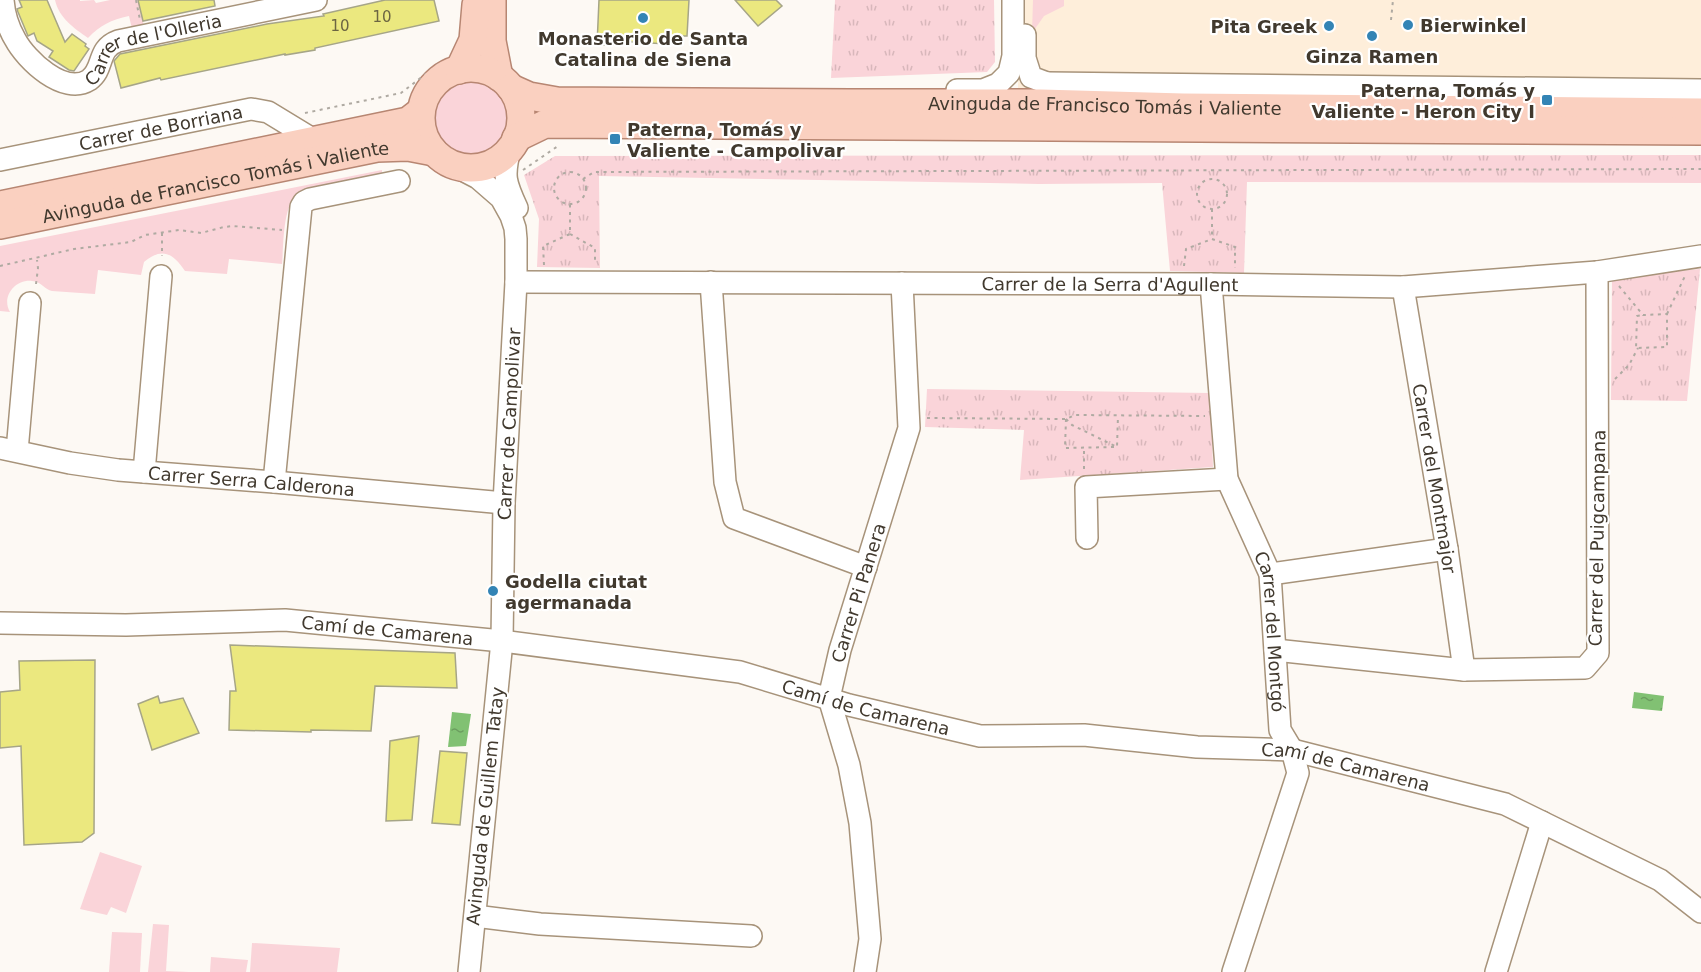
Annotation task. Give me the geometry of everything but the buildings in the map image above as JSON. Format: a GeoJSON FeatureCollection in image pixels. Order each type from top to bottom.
{"type":"FeatureCollection","features":[{"type":"Feature","properties":{"kind":"main road"},"geometry":{"type":"LineString","coordinates":[[459,70],[473,40],[477,0]]}},
{"type":"Feature","properties":{"kind":"main road"},"geometry":{"type":"LineString","coordinates":[[494,8],[492,40],[505,83],[519,104],[520,121],[513,143],[498,159],[484,166],[468,168],[443,158],[426,140],[421,127],[421,111],[425,98],[433,86],[445,76],[459,70],[473,68],[487,70],[505,83]]}},
{"type":"Feature","properties":{"kind":"main road","name":"Avinguda de Francisco Tomás i Valiente"},"geometry":{"type":"LineString","coordinates":[[505,83],[529,96],[557,101],[1041,103],[1183,107],[1701,112]]}},
{"type":"Feature","properties":{"kind":"main road"},"geometry":{"type":"LineString","coordinates":[[0,205],[408,121],[421,111]]}},
{"type":"Feature","properties":{"kind":"main road","name":"Avinguda de Francisco Tomás i Valiente"},"geometry":{"type":"LineString","coordinates":[[513,143],[545,124],[1701,131]]}},
{"type":"Feature","properties":{"kind":"main road","name":"Avinguda de Francisco Tomás i Valiente"},"geometry":{"type":"LineString","coordinates":[[0,225],[377,148],[408,147],[443,158]]}},
{"type":"Feature","properties":{"kind":"street","name":"Carrer de l'Olleria"},"geometry":{"type":"LineString","coordinates":[[3,0],[9,27],[22,51],[58,80],[77,84],[92,78],[97,71],[104,50],[118,41],[316,0]]}},
{"type":"Feature","properties":{"kind":"street"},"geometry":{"type":"LineString","coordinates":[[851,104],[921,91],[983,90],[998,84],[1010,73],[1013,56],[1013,0]]}},
{"type":"Feature","properties":{"kind":"street"},"geometry":{"type":"LineString","coordinates":[[1025,0],[1025,58],[1031,77],[1047,83],[1183,107]]}},
{"type":"Feature","properties":{"kind":"street"},"geometry":{"type":"LineString","coordinates":[[1047,83],[1701,90]]}},
{"type":"Feature","properties":{"kind":"street","name":"Carrer de Borriana"},"geometry":{"type":"LineString","coordinates":[[0,160],[251,109],[268,112],[314,140]]}},
{"type":"Feature","properties":{"kind":"street","name":"Carrer de Campolivar"},"geometry":{"type":"LineString","coordinates":[[513,143],[506,165],[506,180],[524,226],[516,257]]}},
{"type":"Feature","properties":{"kind":"street","name":"Carrer de Campolivar"},"geometry":{"type":"LineString","coordinates":[[443,158],[478,178],[501,198],[515,228],[516,282],[504,503],[502,641]]}},
{"type":"Feature","properties":{"kind":"street"},"geometry":{"type":"LineString","coordinates":[[274,482],[301,207],[310,199],[399,180]]}},
{"type":"Feature","properties":{"kind":"street","name":"Carrer de la Serra d'Agullent"},"geometry":{"type":"LineString","coordinates":[[516,282],[1235,284],[1404,287],[1598,273],[1694,263]]}},
{"type":"Feature","properties":{"kind":"street"},"geometry":{"type":"LineString","coordinates":[[144,472],[162,266]]}},
{"type":"Feature","properties":{"kind":"street","name":"Carrer del Puigcampana"},"geometry":{"type":"LineString","coordinates":[[1275,650],[1464,670],[1585,668],[1598,653],[1598,273]]}},
{"type":"Feature","properties":{"kind":"street"},"geometry":{"type":"LineString","coordinates":[[711,282],[725,482],[734,518],[866,567]]}},
{"type":"Feature","properties":{"kind":"street","name":"Carrer Pi Panera"},"geometry":{"type":"LineString","coordinates":[[865,972],[870,939],[860,823],[849,765],[829,698],[840,650],[909,428],[902,283]]}},
{"type":"Feature","properties":{"kind":"street","name":"Carrer del Montgó"},"geometry":{"type":"LineString","coordinates":[[1211,284],[1227,478],[1270,574],[1280,730],[1292,750],[1298,773],[1233,972]]}},
{"type":"Feature","properties":{"kind":"street","name":"Carrer del Montmajor"},"geometry":{"type":"LineString","coordinates":[[1404,287],[1447,549],[1464,670]]}},
{"type":"Feature","properties":{"kind":"street"},"geometry":{"type":"LineString","coordinates":[[8,450],[33,293]]}},
{"type":"Feature","properties":{"kind":"street","name":"Carrer Serra Calderona"},"geometry":{"type":"LineString","coordinates":[[8,450],[95,467],[504,503]]}},
{"type":"Feature","properties":{"kind":"street"},"geometry":{"type":"LineString","coordinates":[[1087,538],[1086,487],[1227,478]]}},
{"type":"Feature","properties":{"kind":"street"},"geometry":{"type":"LineString","coordinates":[[1270,574],[1447,549]]}},
{"type":"Feature","properties":{"kind":"street","name":"Camí de Camarena"},"geometry":{"type":"LineString","coordinates":[[0,623],[126,625],[285,620],[502,641],[740,672],[849,705],[980,736],[1084,735],[1197,747],[1292,750],[1505,804],[1660,880],[1701,912]]}},
{"type":"Feature","properties":{"kind":"street","name":"Avinguda de Guillem Tatay"},"geometry":{"type":"LineString","coordinates":[[469,972],[502,641]]}},
{"type":"Feature","properties":{"kind":"street"},"geometry":{"type":"LineString","coordinates":[[1496,972],[1542,822]]}},
{"type":"Feature","properties":{"kind":"street"},"geometry":{"type":"LineString","coordinates":[[475,916],[540,924],[751,936]]}},
{"type":"Feature","properties":{"kind":"path"},"geometry":{"type":"LineString","coordinates":[[136,0],[141,29]]}},
{"type":"Feature","properties":{"kind":"path"},"geometry":{"type":"LineString","coordinates":[[1391,20],[1393,0]]}},
{"type":"Feature","properties":{"kind":"path"},"geometry":{"type":"LineString","coordinates":[[583,179],[594,172],[1701,169]]}},
{"type":"Feature","properties":{"kind":"path"},"geometry":{"type":"LineString","coordinates":[[1211,170],[1212,179]]}},
{"type":"Feature","properties":{"kind":"path"},"geometry":{"type":"LineString","coordinates":[[567,172],[578,174],[583,179],[586,187],[584,197],[580,201],[570,204],[560,201],[555,192],[556,182],[563,174],[567,172]]}},
{"type":"Feature","properties":{"kind":"path"},"geometry":{"type":"LineString","coordinates":[[1212,179],[1221,182],[1227,194],[1224,203],[1212,209],[1199,202],[1197,192],[1202,183],[1212,179]]}},
{"type":"Feature","properties":{"kind":"path"},"geometry":{"type":"LineString","coordinates":[[570,204],[570,234]]}},
{"type":"Feature","properties":{"kind":"path"},"geometry":{"type":"LineString","coordinates":[[1212,209],[1212,239]]}},
{"type":"Feature","properties":{"kind":"path"},"geometry":{"type":"LineString","coordinates":[[0,266],[74,249],[131,242],[146,235],[179,230],[201,233],[233,226],[288,231]]}},
{"type":"Feature","properties":{"kind":"path"},"geometry":{"type":"LineString","coordinates":[[162,233],[162,266]]}},
{"type":"Feature","properties":{"kind":"path"},"geometry":{"type":"LineString","coordinates":[[544,267],[543,246],[570,234]]}},
{"type":"Feature","properties":{"kind":"path"},"geometry":{"type":"LineString","coordinates":[[570,234],[595,248],[595,283]]}},
{"type":"Feature","properties":{"kind":"path"},"geometry":{"type":"LineString","coordinates":[[1182,284],[1186,249],[1212,239],[1235,247],[1235,284]]}},
{"type":"Feature","properties":{"kind":"path"},"geometry":{"type":"LineString","coordinates":[[33,293],[38,268],[36,259]]}},
{"type":"Feature","properties":{"kind":"path"},"geometry":{"type":"LineString","coordinates":[[1638,348],[1667,347],[1667,315],[1694,263]]}},
{"type":"Feature","properties":{"kind":"path"},"geometry":{"type":"LineString","coordinates":[[1618,284],[1643,315]]}},
{"type":"Feature","properties":{"kind":"path"},"geometry":{"type":"LineString","coordinates":[[1638,348],[1636,348],[1637,316],[1667,315]]}},
{"type":"Feature","properties":{"kind":"path"},"geometry":{"type":"LineString","coordinates":[[1611,381],[1629,365],[1638,348]]}},
{"type":"Feature","properties":{"kind":"path"},"geometry":{"type":"LineString","coordinates":[[926,418],[1066,419],[1076,415],[1211,416]]}},
{"type":"Feature","properties":{"kind":"path"},"geometry":{"type":"LineString","coordinates":[[1117,447],[1118,416]]}},
{"type":"Feature","properties":{"kind":"path"},"geometry":{"type":"LineString","coordinates":[[1066,419],[1072,425],[1117,447]]}},
{"type":"Feature","properties":{"kind":"path"},"geometry":{"type":"LineString","coordinates":[[1066,419],[1065,448],[1117,447]]}},
{"type":"Feature","properties":{"kind":"path"},"geometry":{"type":"LineString","coordinates":[[1084,447],[1084,475]]}},
{"type":"Feature","properties":{"kind":"shaded area"},"geometry":{"type":"Polygon","coordinates":[[[1019,0],[1701,0],[1701,109],[1018,89],[1019,0]]]}},
{"type":"Feature","properties":{"kind":"green space"},"geometry":{"type":"Polygon","coordinates":[[[55,0],[94,0],[96,3],[110,0],[139,0],[144,27],[132,29],[129,16],[106,24],[88,38],[64,17],[55,0]]]}},
{"type":"Feature","properties":{"kind":"green space"},"geometry":{"type":"Polygon","coordinates":[[[835,0],[994,0],[995,62],[987,72],[831,78],[835,0]]]}},
{"type":"Feature","properties":{"kind":"green space"},"geometry":{"type":"Polygon","coordinates":[[[1033,0],[1064,0],[1064,6],[1044,16],[1032,33],[1033,0]]]}},
{"type":"Feature","properties":{"kind":"green space"},"geometry":{"type":"Polygon","coordinates":[[[470,80],[485,83],[502,97],[509,119],[506,134],[492,151],[470,158],[455,155],[438,141],[431,119],[434,104],[448,87],[470,80]]]}},
{"type":"Feature","properties":{"kind":"green space"},"geometry":{"type":"Polygon","coordinates":[[[1701,155],[1701,183],[1247,182],[1244,273],[1170,271],[1162,183],[1039,184],[599,176],[600,268],[537,267],[539,219],[524,175],[555,156],[1701,155]]]}},
{"type":"Feature","properties":{"kind":"green space"},"geometry":{"type":"Polygon","coordinates":[[[382,170],[382,176],[377,178],[299,193],[293,198],[287,215],[282,264],[229,259],[227,274],[185,271],[172,256],[156,255],[144,262],[141,275],[98,270],[95,294],[52,291],[35,281],[20,283],[11,290],[9,295],[7,301],[10,312],[0,311],[0,246],[382,170]]]}},
{"type":"Feature","properties":{"kind":"green space"},"geometry":{"type":"Polygon","coordinates":[[[1700,269],[1687,401],[1611,400],[1612,277],[1700,269]]]}},
{"type":"Feature","properties":{"kind":"green space"},"geometry":{"type":"Polygon","coordinates":[[[927,389],[1210,393],[1213,467],[1020,480],[1024,430],[925,427],[927,389]]]}},
{"type":"Feature","properties":{"kind":"green space"},"geometry":{"type":"Polygon","coordinates":[[[100,852],[142,866],[126,913],[111,907],[107,915],[80,909],[100,852]]]}},
{"type":"Feature","properties":{"kind":"green space"},"geometry":{"type":"Polygon","coordinates":[[[153,924],[169,925],[166,971],[189,972],[148,972],[153,924]]]}},
{"type":"Feature","properties":{"kind":"green space"},"geometry":{"type":"Polygon","coordinates":[[[112,932],[142,933],[140,972],[109,972],[112,932]]]}},
{"type":"Feature","properties":{"kind":"green space"},"geometry":{"type":"Polygon","coordinates":[[[252,943],[340,948],[337,972],[250,972],[252,943]]]}},
{"type":"Feature","properties":{"kind":"green space"},"geometry":{"type":"Polygon","coordinates":[[[211,957],[248,960],[246,972],[210,972],[211,957]]]}},
{"type":"Feature","properties":{"kind":"water"},"geometry":{"type":"Polygon","coordinates":[[[1634,692],[1664,696],[1662,711],[1632,708],[1634,692]]]}},
{"type":"Feature","properties":{"kind":"water"},"geometry":{"type":"Polygon","coordinates":[[[452,712],[471,714],[466,746],[448,747],[452,712]]]}},
{"type":"Feature","properties":{"kind":"place","name":"Monasterio de Santa Catalina de Siena"},"geometry":{"type":"Point","coordinates":[643,18]}},
{"type":"Feature","properties":{"kind":"place","name":"Bierwinkel"},"geometry":{"type":"Point","coordinates":[1408,25]}},
{"type":"Feature","properties":{"kind":"place","name":"Pita Greek"},"geometry":{"type":"Point","coordinates":[1329,26]}},
{"type":"Feature","properties":{"kind":"place","name":"Ginza Ramen"},"geometry":{"type":"Point","coordinates":[1372,36]}},
{"type":"Feature","properties":{"kind":"place","name":"Paterna, Tomás y Valiente - Heron City I"},"geometry":{"type":"Point","coordinates":[1547,100]}},
{"type":"Feature","properties":{"kind":"place","name":"Paterna, Tomás y Valiente - Campolivar"},"geometry":{"type":"Point","coordinates":[615,139]}},
{"type":"Feature","properties":{"kind":"place","name":"Godella ciutat agermanada"},"geometry":{"type":"Point","coordinates":[493,591]}}]}
